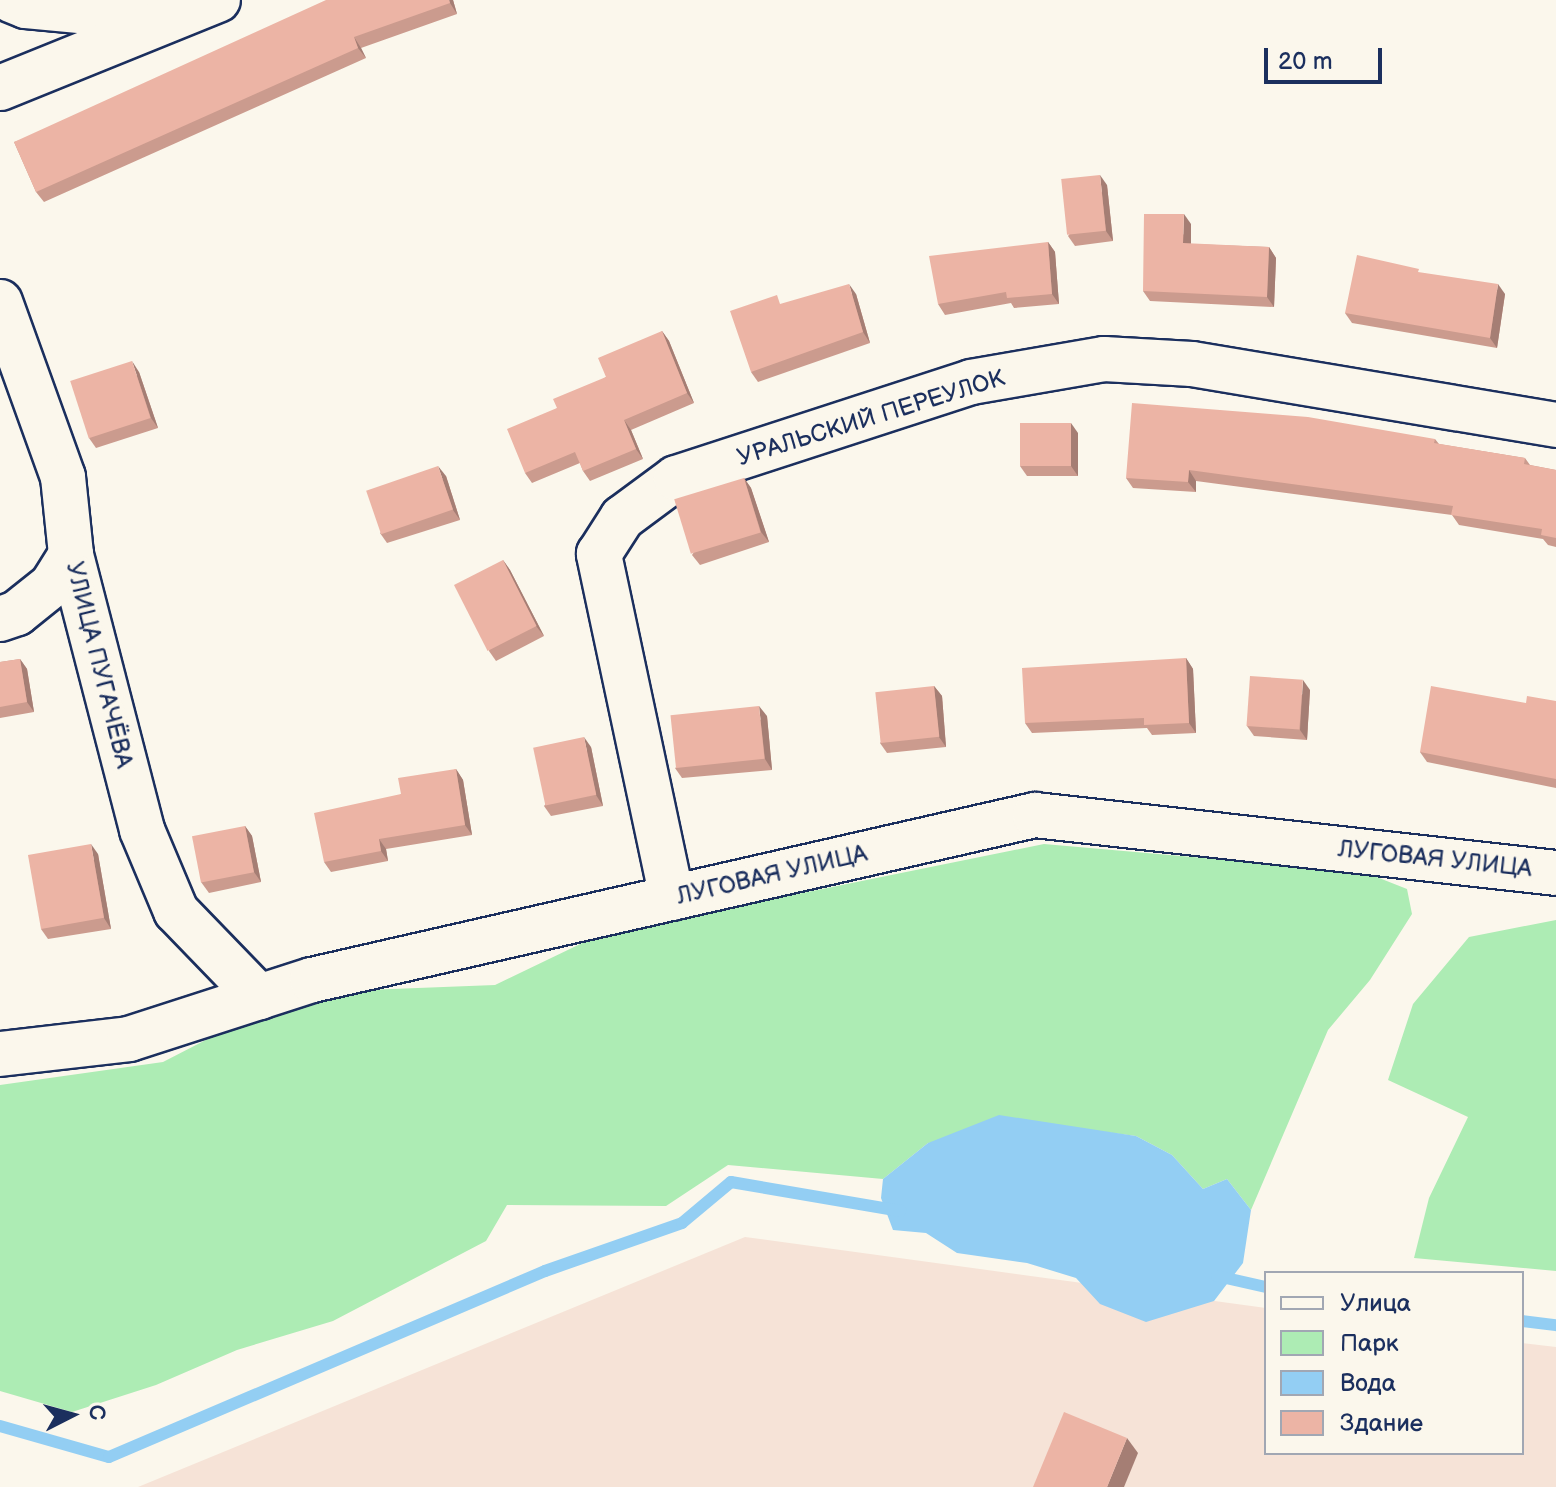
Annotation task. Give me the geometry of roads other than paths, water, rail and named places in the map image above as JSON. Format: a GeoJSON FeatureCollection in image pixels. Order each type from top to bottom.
{"type":"FeatureCollection","features":[{"type":"Feature","properties":{"kind":"street"},"geometry":{"type":"LineString","coordinates":[[11,0],[26,6],[170,19]]}},
{"type":"Feature","properties":{"kind":"street"},"geometry":{"type":"LineString","coordinates":[[0,88],[218,0]]}},
{"type":"Feature","properties":{"kind":"street","name":"УЛИЦА ПУГАЧЁВА"},"geometry":{"type":"LineString","coordinates":[[0,302],[63,477],[71,555],[142,830],[176,911],[259,997]]}},
{"type":"Feature","properties":{"kind":"street","name":"УРАЛЬСКИЙ ПЕРЕУЛОК"},"geometry":{"type":"LineString","coordinates":[[672,898],[599,554],[622,518],[676,478],[971,382],[1104,359],[1192,364],[1556,425]]}},
{"type":"Feature","properties":{"kind":"street"},"geometry":{"type":"LineString","coordinates":[[0,619],[17,613],[52,585],[71,555]]}},
{"type":"Feature","properties":{"kind":"street","name":"ЛУГОВАЯ УЛИЦА"},"geometry":{"type":"LineString","coordinates":[[0,1054],[129,1039],[312,980],[1035,815],[1556,873]]}},
{"type":"Feature","properties":{"kind":"water"},"geometry":{"type":"Polygon","coordinates":[[[999,1115],[1136,1136],[1172,1155],[1203,1189],[1227,1179],[1251,1210],[1243,1263],[1214,1301],[1146,1322],[1100,1304],[1076,1278],[1027,1263],[957,1253],[926,1233],[893,1230],[881,1198],[883,1179],[928,1143],[999,1115]]]}},
{"type":"Feature","properties":{"kind":"waterway"},"geometry":{"type":"LineString","coordinates":[[0,1426],[109,1457],[545,1271],[682,1223],[731,1182],[901,1211]]}},
{"type":"Feature","properties":{"kind":"waterway"},"geometry":{"type":"LineString","coordinates":[[1217,1276],[1264,1287]]}},
{"type":"Feature","properties":{"kind":"waterway"},"geometry":{"type":"LineString","coordinates":[[1524,1321],[1556,1325]]}}]}
